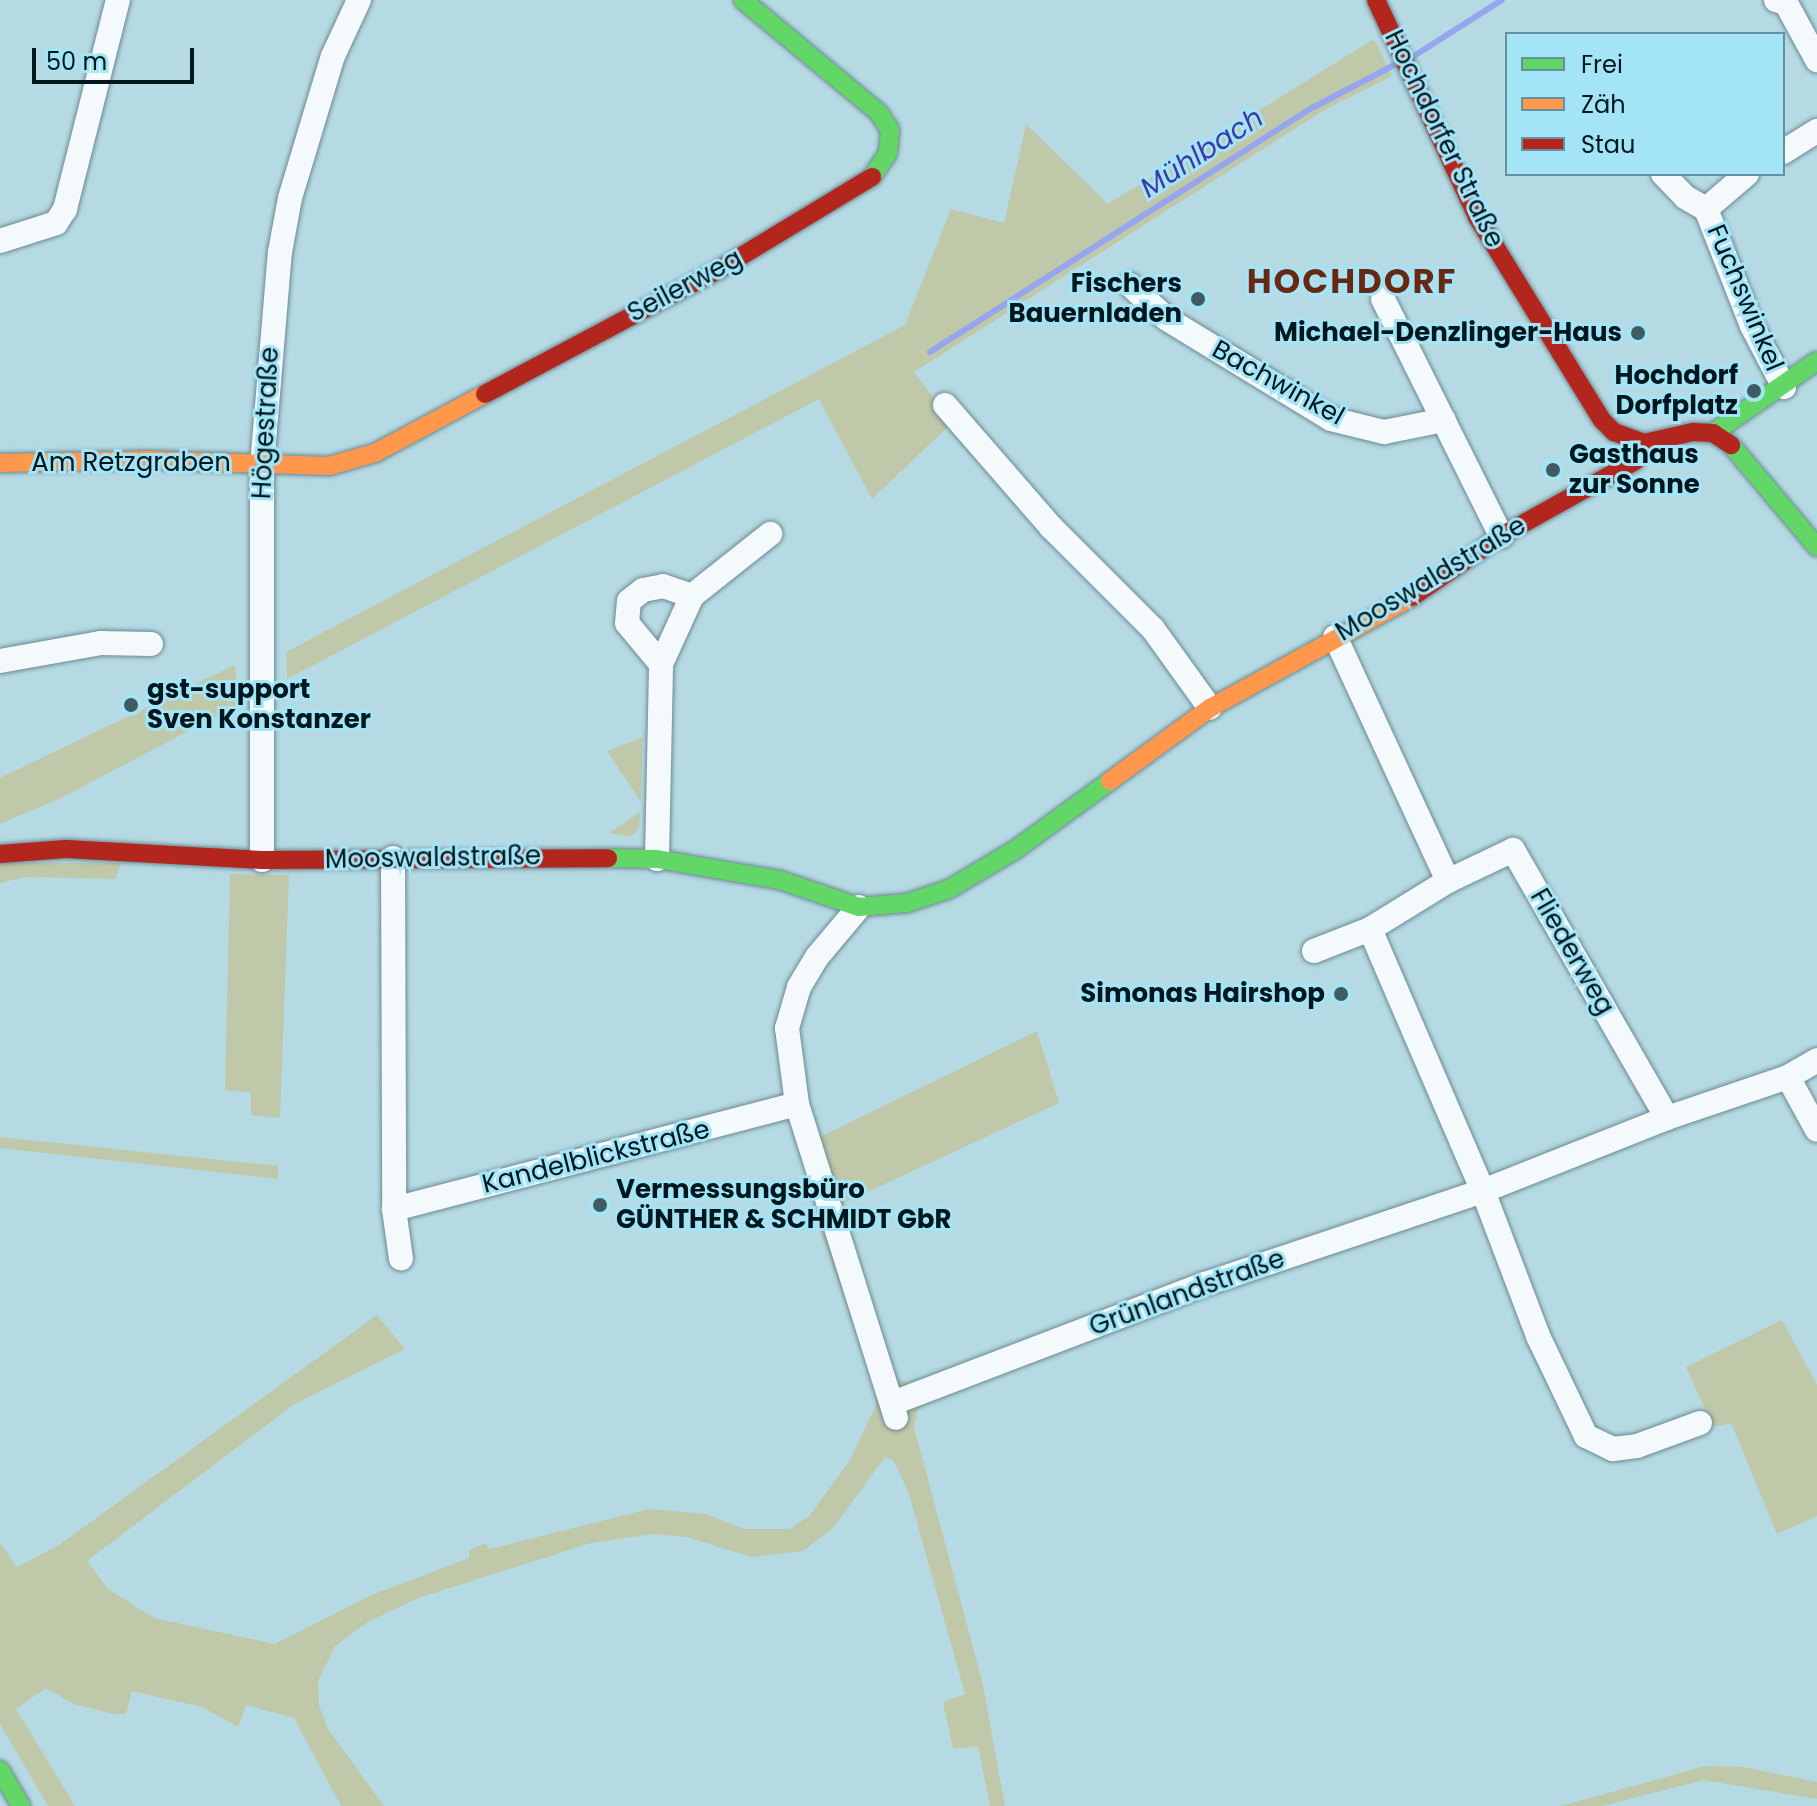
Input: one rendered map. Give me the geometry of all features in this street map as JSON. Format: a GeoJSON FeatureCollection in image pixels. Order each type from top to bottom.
{"type":"FeatureCollection","features":[{"type":"Feature","properties":{"kind":"main road","name":"Seilerweg"},"geometry":{"type":"LineString","coordinates":[[262,465],[329,466],[375,453],[720,269],[878,174],[888,153],[890,130],[879,113],[743,0]]}},
{"type":"Feature","properties":{"kind":"main road","name":"Hochdorfer Straße"},"geometry":{"type":"LineString","coordinates":[[1376,0],[1477,217],[1602,420],[1614,432],[1644,443]]}},
{"type":"Feature","properties":{"kind":"main road"},"geometry":{"type":"LineString","coordinates":[[1644,443],[1713,433],[1784,387],[1817,361]]}},
{"type":"Feature","properties":{"kind":"main road"},"geometry":{"type":"LineString","coordinates":[[1713,433],[1742,455],[1817,547]]}},
{"type":"Feature","properties":{"kind":"main road","name":"Mooswaldstraße"},"geometry":{"type":"LineString","coordinates":[[0,854],[66,849],[262,860],[657,859],[780,880],[859,907],[907,903],[949,889],[1015,850],[1210,708],[1433,585],[1501,536],[1635,461],[1644,443]]}},
{"type":"Feature","properties":{"kind":"main road","name":"Am Retzgraben"},"geometry":{"type":"LineString","coordinates":[[0,463],[262,465]]}},
{"type":"Feature","properties":{"kind":"main road"},"geometry":{"type":"LineString","coordinates":[[0,1770],[21,1806]]}},
{"type":"Feature","properties":{"kind":"street"},"geometry":{"type":"LineString","coordinates":[[0,241],[56,223],[65,209],[118,0]]}},
{"type":"Feature","properties":{"kind":"street","name":"Högestraße"},"geometry":{"type":"LineString","coordinates":[[262,860],[262,465],[290,198],[333,56],[359,0]]}},
{"type":"Feature","properties":{"kind":"street"},"geometry":{"type":"LineString","coordinates":[[1776,0],[1786,3],[1817,60]]}},
{"type":"Feature","properties":{"kind":"street"},"geometry":{"type":"LineString","coordinates":[[1785,151],[1817,131]]}},
{"type":"Feature","properties":{"kind":"street","name":"Fuchswinkel"},"geometry":{"type":"LineString","coordinates":[[1665,176],[1685,197],[1706,209],[1752,326],[1784,387]]}},
{"type":"Feature","properties":{"kind":"street","name":"Fuchswinkel"},"geometry":{"type":"LineString","coordinates":[[1706,209],[1745,176]]}},
{"type":"Feature","properties":{"kind":"street","name":"Bachwinkel"},"geometry":{"type":"LineString","coordinates":[[1130,285],[1167,319],[1331,419],[1384,432],[1444,420]]}},
{"type":"Feature","properties":{"kind":"street"},"geometry":{"type":"LineString","coordinates":[[1383,299],[1501,536]]}},
{"type":"Feature","properties":{"kind":"street"},"geometry":{"type":"LineString","coordinates":[[945,405],[1041,517],[1153,629],[1210,708]]}},
{"type":"Feature","properties":{"kind":"street"},"geometry":{"type":"LineString","coordinates":[[657,859],[661,664],[692,596],[770,534]]}},
{"type":"Feature","properties":{"kind":"street"},"geometry":{"type":"LineString","coordinates":[[661,664],[627,623],[629,601],[643,590],[663,586],[692,596]]}},
{"type":"Feature","properties":{"kind":"street"},"geometry":{"type":"LineString","coordinates":[[1335,637],[1448,881]]}},
{"type":"Feature","properties":{"kind":"street"},"geometry":{"type":"LineString","coordinates":[[0,660],[101,643],[151,644]]}},
{"type":"Feature","properties":{"kind":"street","name":"Fliederweg"},"geometry":{"type":"LineString","coordinates":[[1314,951],[1370,929],[1448,881],[1513,850],[1667,1118]]}},
{"type":"Feature","properties":{"kind":"street"},"geometry":{"type":"LineString","coordinates":[[393,858],[394,1209],[401,1259]]}},
{"type":"Feature","properties":{"kind":"street"},"geometry":{"type":"LineString","coordinates":[[797,1104],[787,1028],[799,987],[859,907]]}},
{"type":"Feature","properties":{"kind":"street"},"geometry":{"type":"LineString","coordinates":[[1370,929],[1483,1191],[1538,1336],[1586,1436],[1613,1449],[1637,1446],[1700,1423]]}},
{"type":"Feature","properties":{"kind":"street","name":"Grünlandstraße"},"geometry":{"type":"LineString","coordinates":[[797,1104],[831,1224],[895,1411],[1205,1284],[1483,1191],[1667,1118],[1788,1077],[1817,1060]]}},
{"type":"Feature","properties":{"kind":"street"},"geometry":{"type":"LineString","coordinates":[[1788,1077],[1817,1130]]}},
{"type":"Feature","properties":{"kind":"street","name":"Kandelblickstraße"},"geometry":{"type":"LineString","coordinates":[[394,1209],[797,1104]]}},
{"type":"Feature","properties":{"kind":"green space"},"geometry":{"type":"Polygon","coordinates":[[[1374,39],[1392,76],[1324,110],[914,372],[952,423],[872,499],[819,399],[287,679],[286,652],[905,325],[951,209],[1004,223],[1026,124],[1108,204],[1374,39]]]}},
{"type":"Feature","properties":{"kind":"green space"},"geometry":{"type":"Polygon","coordinates":[[[235,665],[238,705],[61,798],[0,824],[0,778],[235,665]]]}},
{"type":"Feature","properties":{"kind":"green space"},"geometry":{"type":"Polygon","coordinates":[[[643,737],[641,793],[641,802],[607,751],[643,737]]]}},
{"type":"Feature","properties":{"kind":"green space"},"geometry":{"type":"Polygon","coordinates":[[[640,812],[639,827],[631,837],[609,833],[640,812]]]}},
{"type":"Feature","properties":{"kind":"green space"},"geometry":{"type":"Polygon","coordinates":[[[0,863],[121,863],[115,879],[25,877],[0,883],[0,863]]]}},
{"type":"Feature","properties":{"kind":"green space"},"geometry":{"type":"Polygon","coordinates":[[[230,874],[289,875],[280,1118],[251,1115],[251,1093],[225,1090],[230,874]]]}},
{"type":"Feature","properties":{"kind":"green space"},"geometry":{"type":"Polygon","coordinates":[[[1037,1031],[1059,1103],[837,1206],[818,1138],[1037,1031]]]}},
{"type":"Feature","properties":{"kind":"green space"},"geometry":{"type":"Polygon","coordinates":[[[0,1137],[278,1166],[278,1179],[0,1148],[0,1137]]]}},
{"type":"Feature","properties":{"kind":"green space"},"geometry":{"type":"Polygon","coordinates":[[[841,1221],[897,1379],[914,1385],[1296,1261],[925,1402],[917,1411],[914,1427],[983,1685],[1005,1806],[990,1806],[978,1746],[953,1749],[943,1702],[965,1694],[909,1494],[894,1461],[885,1457],[833,1528],[803,1551],[752,1557],[686,1537],[652,1534],[591,1543],[418,1598],[368,1622],[335,1646],[318,1681],[319,1705],[328,1729],[384,1806],[341,1806],[294,1718],[246,1705],[238,1727],[202,1707],[132,1691],[126,1714],[114,1714],[74,1704],[46,1688],[16,1709],[75,1806],[48,1806],[0,1724],[0,1543],[17,1567],[59,1545],[377,1315],[405,1349],[293,1405],[87,1561],[108,1589],[154,1618],[275,1644],[369,1596],[469,1558],[469,1550],[486,1543],[489,1549],[649,1509],[706,1514],[743,1529],[790,1529],[810,1515],[850,1460],[876,1405],[876,1387],[819,1227],[841,1221]]]}},
{"type":"Feature","properties":{"kind":"green space"},"geometry":{"type":"Polygon","coordinates":[[[1782,1320],[1817,1385],[1817,1516],[1777,1534],[1731,1423],[1713,1427],[1686,1367],[1782,1320]]]}},
{"type":"Feature","properties":{"kind":"green space"},"geometry":{"type":"Polygon","coordinates":[[[1706,1766],[1744,1767],[1817,1782],[1817,1799],[1704,1780],[1602,1806],[1561,1806],[1706,1766]]]}},
{"type":"Feature","properties":{"kind":"waterway","name":"Mühlbach"},"geometry":{"type":"LineString","coordinates":[[1414,56],[1502,0]]}},
{"type":"Feature","properties":{"kind":"waterway","name":"Mühlbach"},"geometry":{"type":"LineString","coordinates":[[930,352],[1312,108],[1396,64]]}},
{"type":"Feature","properties":{"kind":"traffic: fast"},"geometry":{"type":"LineString","coordinates":[[743,0],[879,113],[890,130],[888,153],[872,177]]}},
{"type":"Feature","properties":{"kind":"traffic: fast"},"geometry":{"type":"LineString","coordinates":[[1713,433],[1817,361]]}},
{"type":"Feature","properties":{"kind":"traffic: fast"},"geometry":{"type":"LineString","coordinates":[[1731,445],[1817,547]]}},
{"type":"Feature","properties":{"kind":"traffic: fast"},"geometry":{"type":"LineString","coordinates":[[608,858],[657,859],[780,880],[859,907],[907,903],[949,889],[1015,850],[1110,781]]}},
{"type":"Feature","properties":{"kind":"traffic: fast"},"geometry":{"type":"LineString","coordinates":[[0,1770],[21,1806]]}},
{"type":"Feature","properties":{"kind":"traffic: slow"},"geometry":{"type":"LineString","coordinates":[[0,463],[148,460],[329,466],[375,453],[485,394]]}},
{"type":"Feature","properties":{"kind":"traffic: slow"},"geometry":{"type":"LineString","coordinates":[[1110,781],[1210,708],[1412,597]]}},
{"type":"Feature","properties":{"kind":"traffic: jam"},"geometry":{"type":"LineString","coordinates":[[1376,0],[1477,217],[1602,420],[1614,432],[1644,443],[1693,432],[1713,433],[1731,445]]}},
{"type":"Feature","properties":{"kind":"traffic: jam"},"geometry":{"type":"LineString","coordinates":[[485,394],[720,269],[872,177]]}},
{"type":"Feature","properties":{"kind":"traffic: jam"},"geometry":{"type":"LineString","coordinates":[[1412,597],[1501,536],[1635,461],[1644,443]]}},
{"type":"Feature","properties":{"kind":"traffic: jam"},"geometry":{"type":"LineString","coordinates":[[0,854],[66,849],[262,860],[608,858]]}},
{"type":"Feature","properties":{"kind":"place","name":"Fischers Bauernladen"},"geometry":{"type":"Point","coordinates":[1198,299]}},
{"type":"Feature","properties":{"kind":"place","name":"Michael-Denzlinger-Haus"},"geometry":{"type":"Point","coordinates":[1638,333]}},
{"type":"Feature","properties":{"kind":"place","name":"Hochdorf Dorfplatz"},"geometry":{"type":"Point","coordinates":[1754,391]}},
{"type":"Feature","properties":{"kind":"place","name":"Gasthaus zur Sonne"},"geometry":{"type":"Point","coordinates":[1553,470]}},
{"type":"Feature","properties":{"kind":"place","name":"gst-support Sven Konstanzer"},"geometry":{"type":"Point","coordinates":[131,705]}},
{"type":"Feature","properties":{"kind":"place","name":"Simonas Hairshop"},"geometry":{"type":"Point","coordinates":[1341,994]}},
{"type":"Feature","properties":{"kind":"place","name":"Vermessungsbüro GÜNTHER & SCHMIDT GbR"},"geometry":{"type":"Point","coordinates":[600,1205]}},
{"type":"Feature","properties":{"kind":"district","name":"HOCHDORF"},"geometry":{"type":"Point","coordinates":[1352,282]}}]}
